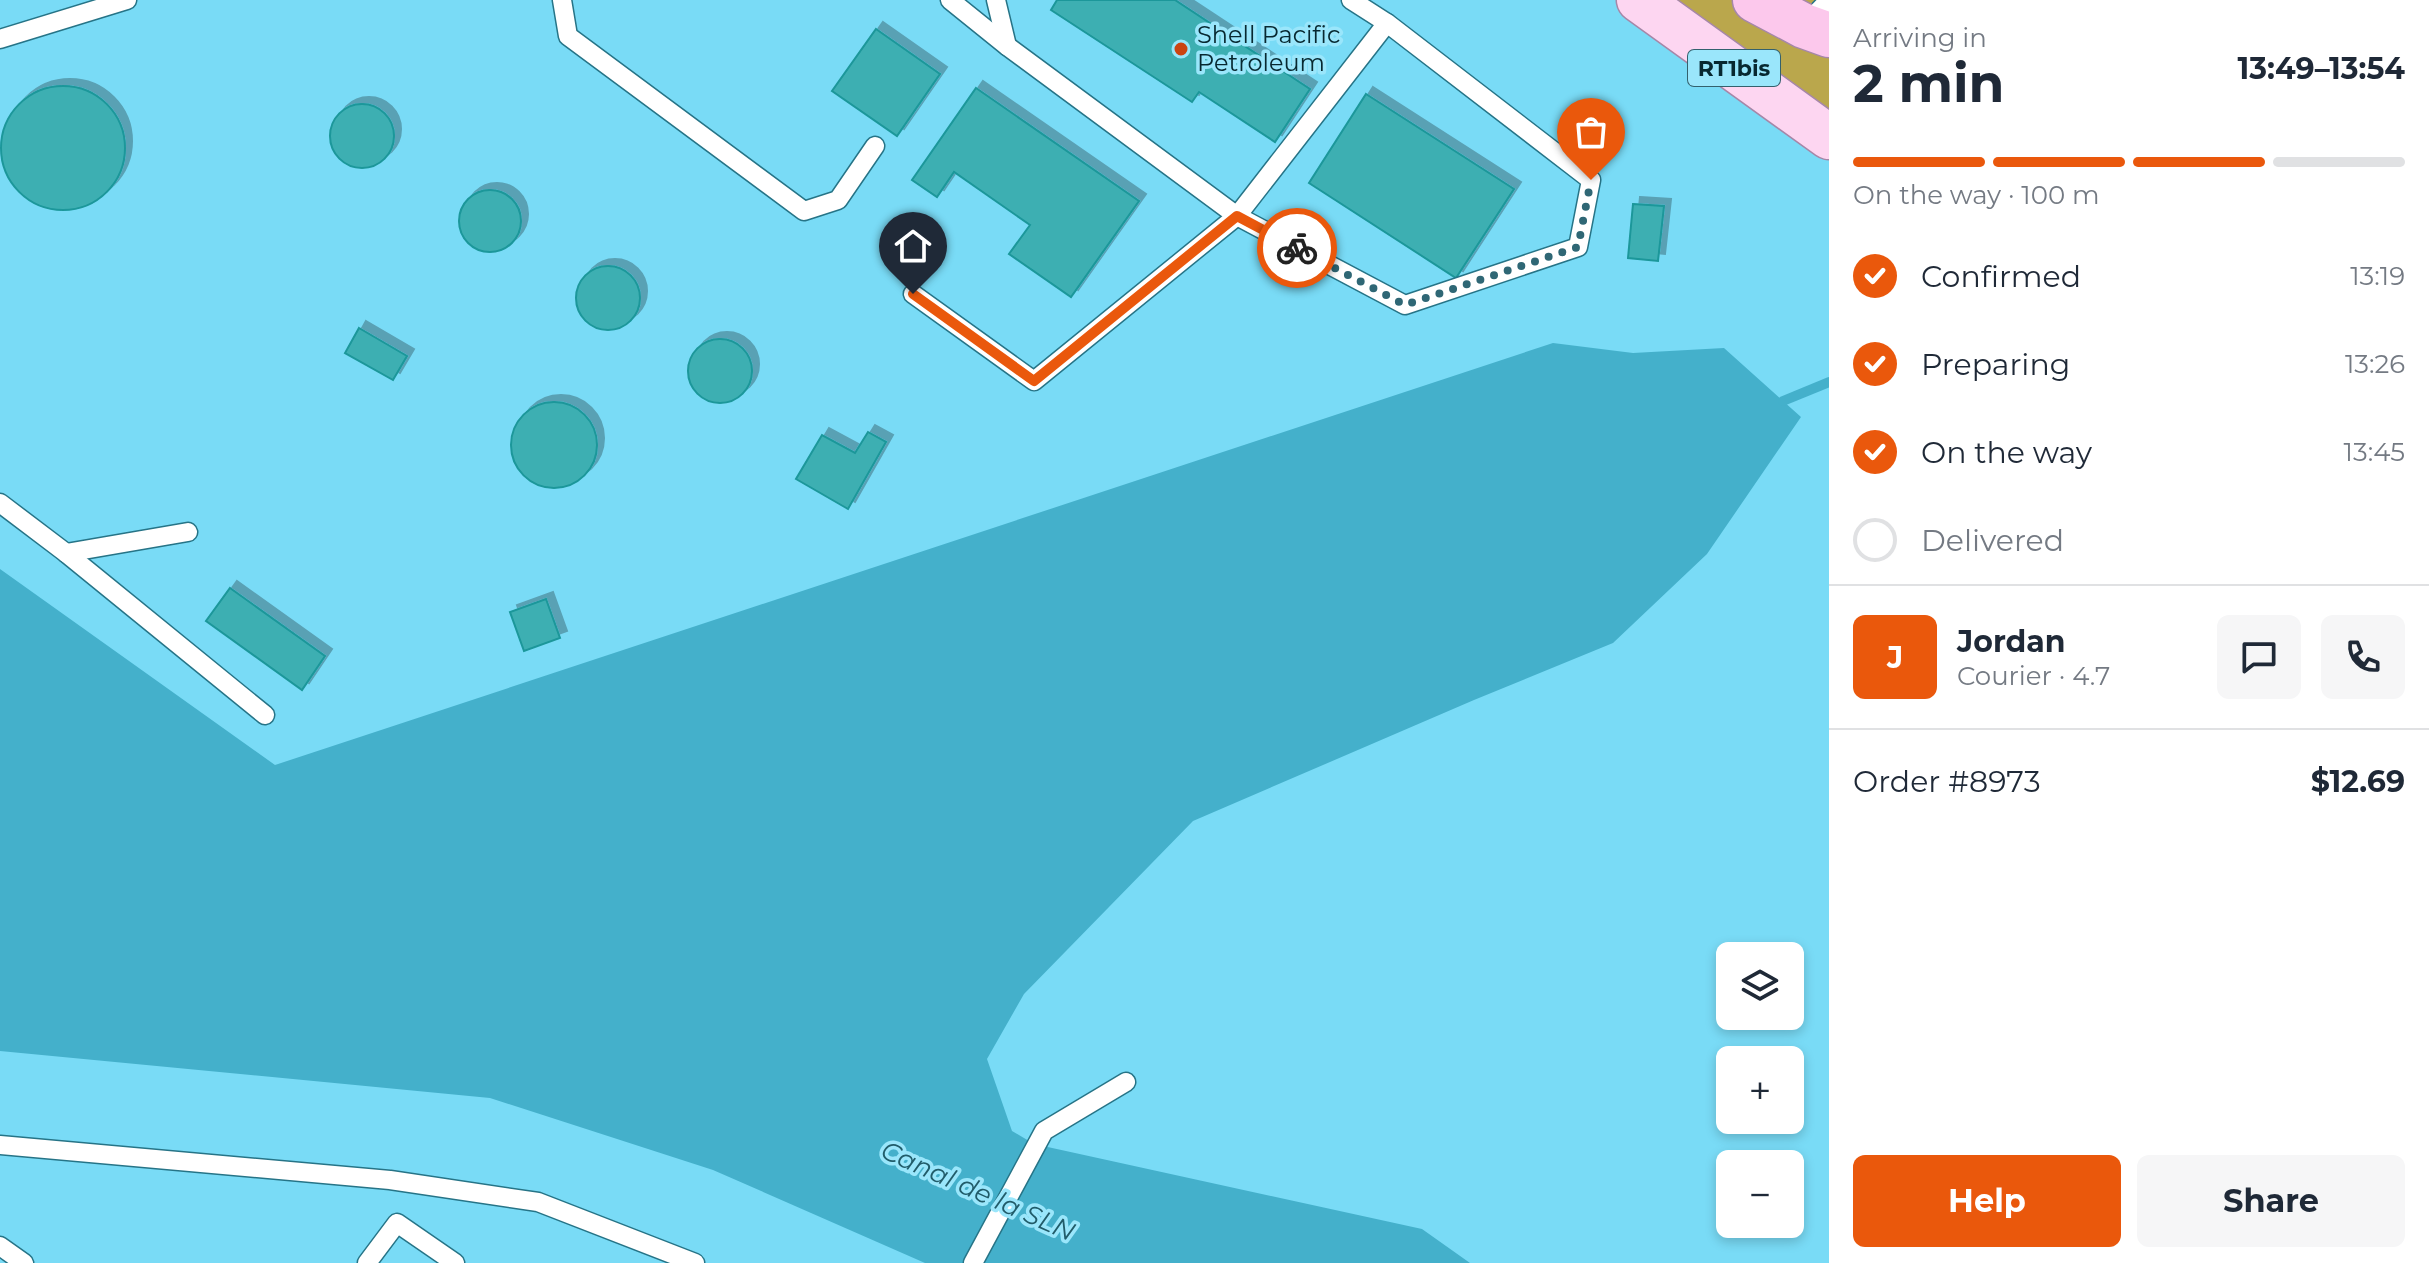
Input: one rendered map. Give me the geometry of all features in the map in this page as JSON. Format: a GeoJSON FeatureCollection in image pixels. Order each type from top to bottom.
{"type":"FeatureCollection","features":[{"type":"Feature","properties":{"kind":"highway"},"geometry":{"type":"LineString","coordinates":[[1755,0],[1821,20]]}},
{"type":"Feature","properties":{"kind":"main road","name":"RT1bis"},"geometry":{"type":"LineString","coordinates":[[1639,0],[1829,137]]}},
{"type":"Feature","properties":{"kind":"lane"},"geometry":{"type":"LineString","coordinates":[[0,39],[127,0]]}},
{"type":"Feature","properties":{"kind":"lane"},"geometry":{"type":"LineString","coordinates":[[562,0],[568,36],[804,211],[838,200],[875,146]]}},
{"type":"Feature","properties":{"kind":"lane"},"geometry":{"type":"LineString","coordinates":[[950,0],[1007,46],[1237,216],[1405,305],[1578,247],[1591,180],[1387,23],[1351,0]]}},
{"type":"Feature","properties":{"kind":"lane"},"geometry":{"type":"LineString","coordinates":[[996,0],[1007,46]]}},
{"type":"Feature","properties":{"kind":"lane"},"geometry":{"type":"LineString","coordinates":[[913,294],[1034,381],[1237,216],[1387,23]]}},
{"type":"Feature","properties":{"kind":"lane"},"geometry":{"type":"LineString","coordinates":[[0,503],[265,715]]}},
{"type":"Feature","properties":{"kind":"lane"},"geometry":{"type":"LineString","coordinates":[[66,553],[188,532]]}},
{"type":"Feature","properties":{"kind":"lane"},"geometry":{"type":"LineString","coordinates":[[973,1263],[1044,1131],[1126,1082]]}},
{"type":"Feature","properties":{"kind":"lane"},"geometry":{"type":"LineString","coordinates":[[0,1145],[390,1180],[538,1202],[695,1263]]}},
{"type":"Feature","properties":{"kind":"lane"},"geometry":{"type":"LineString","coordinates":[[367,1263],[397,1223],[455,1263]]}},
{"type":"Feature","properties":{"kind":"lane"},"geometry":{"type":"LineString","coordinates":[[0,1246],[24,1263]]}},
{"type":"Feature","properties":{"kind":"shaded area"},"geometry":{"type":"Polygon","coordinates":[[[1673,0],[1829,0],[1829,109],[1673,0]]]}},
{"type":"Feature","properties":{"kind":"water","name":"Canal de la SLN"},"geometry":{"type":"Polygon","coordinates":[[[1553,343],[1633,353],[1724,348],[1801,417],[1707,554],[1613,643],[1193,821],[1024,994],[987,1059],[1012,1131],[1034,1144],[1422,1229],[1470,1263],[925,1263],[713,1170],[490,1098],[0,1051],[0,569],[275,765],[1553,343]]]}},
{"type":"Feature","properties":{"kind":"building","name":"Shell Pacific Petroleum"},"geometry":{"type":"Polygon","coordinates":[[[1057,0],[1175,0],[1310,89],[1275,142],[1199,92],[1192,102],[1051,10],[1057,0]]]}},
{"type":"Feature","properties":{"kind":"building"},"geometry":{"type":"Polygon","coordinates":[[[876,29],[940,74],[897,136],[832,91],[876,29]]]}},
{"type":"Feature","properties":{"kind":"building"},"geometry":{"type":"Polygon","coordinates":[[[63,86],[87,91],[107,104],[120,124],[125,148],[120,172],[107,192],[87,205],[63,210],[39,205],[19,192],[6,172],[1,148],[6,124],[19,104],[39,91],[63,86]]]}},
{"type":"Feature","properties":{"kind":"building"},"geometry":{"type":"Polygon","coordinates":[[[976,88],[1139,201],[1071,297],[1009,254],[1030,225],[954,172],[937,197],[912,180],[976,88]]]}},
{"type":"Feature","properties":{"kind":"building"},"geometry":{"type":"Polygon","coordinates":[[[1366,94],[1514,189],[1456,278],[1309,183],[1366,94]]]}},
{"type":"Feature","properties":{"kind":"building"},"geometry":{"type":"Polygon","coordinates":[[[362,104],[380,110],[388,118],[394,136],[388,154],[380,162],[362,168],[344,162],[336,154],[330,136],[336,118],[344,110],[362,104]]]}},
{"type":"Feature","properties":{"kind":"building"},"geometry":{"type":"Polygon","coordinates":[[[484,190],[496,190],[512,199],[519,209],[519,233],[512,243],[496,252],[484,252],[464,238],[459,227],[459,215],[473,195],[484,190]]]}},
{"type":"Feature","properties":{"kind":"building"},"geometry":{"type":"Polygon","coordinates":[[[1633,204],[1664,206],[1658,261],[1628,258],[1633,204]]]}},
{"type":"Feature","properties":{"kind":"building"},"geometry":{"type":"Polygon","coordinates":[[[608,266],[626,272],[634,280],[640,298],[634,316],[626,324],[608,330],[590,324],[582,316],[576,298],[582,280],[590,272],[608,266]]]}},
{"type":"Feature","properties":{"kind":"building"},"geometry":{"type":"Polygon","coordinates":[[[359,328],[407,356],[393,380],[345,353],[359,328]]]}},
{"type":"Feature","properties":{"kind":"building"},"geometry":{"type":"Polygon","coordinates":[[[720,339],[738,345],[746,353],[752,371],[746,389],[738,397],[720,403],[702,397],[694,389],[688,371],[694,353],[702,345],[720,339]]]}},
{"type":"Feature","properties":{"kind":"building"},"geometry":{"type":"Polygon","coordinates":[[[554,402],[570,406],[584,415],[593,429],[597,445],[593,461],[584,475],[570,484],[554,488],[538,484],[524,475],[515,461],[511,445],[515,429],[524,415],[538,406],[554,402]]]}},
{"type":"Feature","properties":{"kind":"building"},"geometry":{"type":"Polygon","coordinates":[[[868,432],[886,442],[848,509],[796,479],[822,435],[855,453],[868,432]]]}},
{"type":"Feature","properties":{"kind":"building"},"geometry":{"type":"Polygon","coordinates":[[[230,588],[325,656],[302,690],[206,621],[230,588]]]}},
{"type":"Feature","properties":{"kind":"building"},"geometry":{"type":"Polygon","coordinates":[[[546,599],[560,638],[524,651],[510,612],[546,599]]]}},
{"type":"Feature","properties":{"kind":"waterway"},"geometry":{"type":"LineString","coordinates":[[1783,401],[1829,382]]}},
{"type":"Feature","properties":{"kind":"way so far"},"geometry":{"type":"LineString","coordinates":[[1297,248],[1405,305],[1578,247],[1591,180]]}},
{"type":"Feature","properties":{"kind":"place","name":"Shell Pacific Petroleum"},"geometry":{"type":"Point","coordinates":[1181,49]}},
{"type":"Feature","properties":{"kind":"route"},"geometry":{"type":"LineString","coordinates":[[913,294],[1034,381],[1237,216],[1297,248]]}}]}
